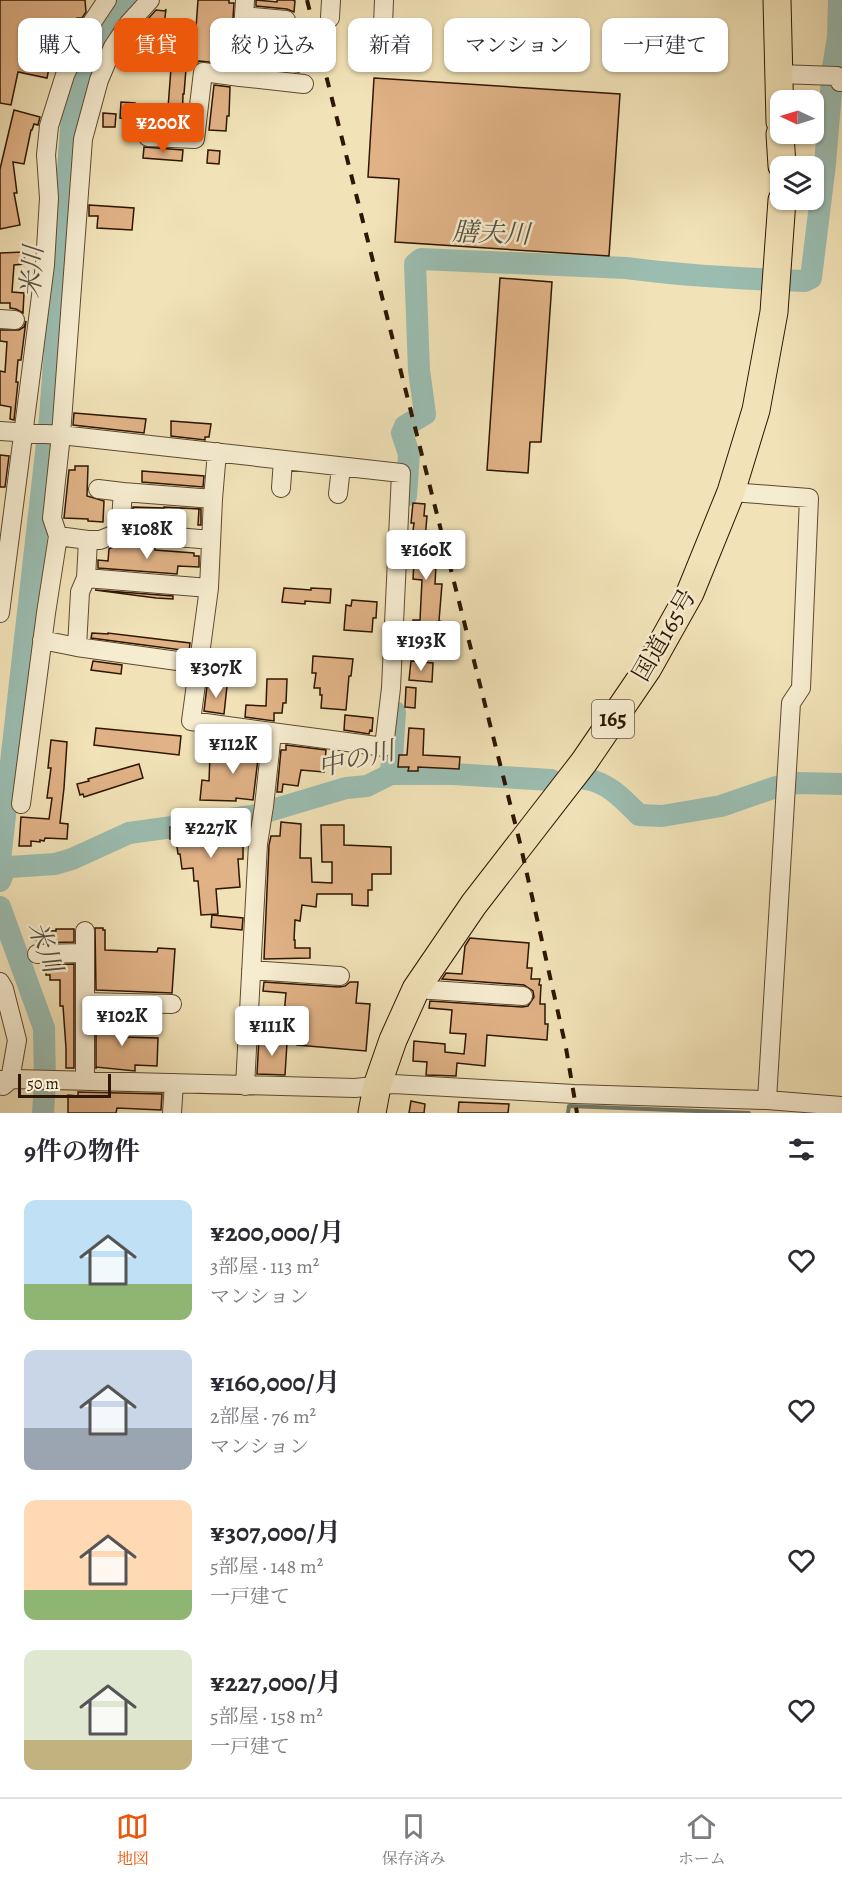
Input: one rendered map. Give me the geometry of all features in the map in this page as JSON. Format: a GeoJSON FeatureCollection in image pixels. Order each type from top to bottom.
{"type":"FeatureCollection","features":[{"type":"Feature","properties":{"kind":"highway"},"geometry":{"type":"LineString","coordinates":[[777,0],[779,90]]}},
{"type":"Feature","properties":{"kind":"highway","name":"国道165号"},"geometry":{"type":"LineString","coordinates":[[372,1113],[377,1086],[393,1040],[416,989],[474,904],[584,762],[648,668],[690,593],[731,492],[756,410],[774,312],[781,210]]}},
{"type":"Feature","properties":{"kind":"street"},"geometry":{"type":"LineString","coordinates":[[0,613],[45,265],[49,198],[46,156],[49,126],[65,75],[85,33],[107,0]]}},
{"type":"Feature","properties":{"kind":"street"},"geometry":{"type":"LineString","coordinates":[[21,804],[58,536],[52,518],[83,139],[99,80],[113,47],[129,23],[150,0]]}},
{"type":"Feature","properties":{"kind":"street"},"geometry":{"type":"LineString","coordinates":[[383,18],[384,0]]}},
{"type":"Feature","properties":{"kind":"street"},"geometry":{"type":"LineString","coordinates":[[240,77],[245,8],[279,18]]}},
{"type":"Feature","properties":{"kind":"street"},"geometry":{"type":"LineString","coordinates":[[148,137],[195,140],[203,72],[304,84]]}},
{"type":"Feature","properties":{"kind":"street"},"geometry":{"type":"LineString","coordinates":[[778,74],[835,78]]}},
{"type":"Feature","properties":{"kind":"street"},"geometry":{"type":"LineString","coordinates":[[0,431],[218,452],[401,473],[391,688],[384,747],[191,721],[209,588],[213,499],[218,452]]}},
{"type":"Feature","properties":{"kind":"street"},"geometry":{"type":"LineString","coordinates":[[281,488],[283,460]]}},
{"type":"Feature","properties":{"kind":"street"},"geometry":{"type":"LineString","coordinates":[[338,494],[341,467]]}},
{"type":"Feature","properties":{"kind":"street"},"geometry":{"type":"LineString","coordinates":[[98,489],[213,499]]}},
{"type":"Feature","properties":{"kind":"street"},"geometry":{"type":"LineString","coordinates":[[120,532],[123,492]]}},
{"type":"Feature","properties":{"kind":"street"},"geometry":{"type":"LineString","coordinates":[[731,492],[808,498],[801,688],[791,703],[766,1100]]}},
{"type":"Feature","properties":{"kind":"street"},"geometry":{"type":"LineString","coordinates":[[58,536],[100,540],[120,532],[211,540]]}},
{"type":"Feature","properties":{"kind":"street"},"geometry":{"type":"LineString","coordinates":[[77,647],[80,592],[86,578],[88,540]]}},
{"type":"Feature","properties":{"kind":"street"},"geometry":{"type":"LineString","coordinates":[[86,578],[209,588]]}},
{"type":"Feature","properties":{"kind":"street"},"geometry":{"type":"LineString","coordinates":[[42,640],[199,664]]}},
{"type":"Feature","properties":{"kind":"street"},"geometry":{"type":"LineString","coordinates":[[246,1086],[258,844],[272,733]]}},
{"type":"Feature","properties":{"kind":"street"},"geometry":{"type":"LineString","coordinates":[[85,931],[85,1081]]}},
{"type":"Feature","properties":{"kind":"street"},"geometry":{"type":"LineString","coordinates":[[37,954],[85,953]]}},
{"type":"Feature","properties":{"kind":"street"},"geometry":{"type":"LineString","coordinates":[[251,970],[340,976]]}},
{"type":"Feature","properties":{"kind":"street"},"geometry":{"type":"LineString","coordinates":[[0,981],[17,1040],[3,1084],[29,1079],[355,1088],[393,1084],[574,1094],[766,1100],[842,1106]]}},
{"type":"Feature","properties":{"kind":"street"},"geometry":{"type":"LineString","coordinates":[[416,989],[523,996]]}},
{"type":"Feature","properties":{"kind":"street"},"geometry":{"type":"LineString","coordinates":[[85,1002],[172,1004]]}},
{"type":"Feature","properties":{"kind":"street"},"geometry":{"type":"LineString","coordinates":[[172,1113],[174,1083]]}},
{"type":"Feature","properties":{"kind":"building"},"geometry":{"type":"Polygon","coordinates":[[[0,0],[85,0],[86,12],[82,18],[18,18],[18,72],[11,105],[0,103],[0,0]]]}},
{"type":"Feature","properties":{"kind":"building"},"geometry":{"type":"Polygon","coordinates":[[[198,0],[229,0],[229,3],[234,3],[233,18],[210,18],[210,62],[198,62],[198,0]]]}},
{"type":"Feature","properties":{"kind":"building"},"geometry":{"type":"Polygon","coordinates":[[[256,0],[277,2],[277,0],[293,0],[295,1],[294,12],[287,9],[256,6],[256,0]]]}},
{"type":"Feature","properties":{"kind":"building"},"geometry":{"type":"Polygon","coordinates":[[[166,9],[165,18],[149,18],[156,10],[165,11],[166,9]]]}},
{"type":"Feature","properties":{"kind":"building"},"geometry":{"type":"Polygon","coordinates":[[[18,72],[48,72],[47,78],[18,72]]]}},
{"type":"Feature","properties":{"kind":"building"},"geometry":{"type":"Polygon","coordinates":[[[171,72],[186,72],[182,127],[143,125],[144,120],[120,118],[121,102],[135,103],[134,107],[168,108],[171,72]]]}},
{"type":"Feature","properties":{"kind":"building"},"geometry":{"type":"Polygon","coordinates":[[[374,78],[620,94],[609,256],[395,242],[399,179],[368,177],[374,78]]]}},
{"type":"Feature","properties":{"kind":"building"},"geometry":{"type":"Polygon","coordinates":[[[214,85],[230,87],[226,131],[209,130],[214,85]]]}},
{"type":"Feature","properties":{"kind":"building"},"geometry":{"type":"Polygon","coordinates":[[[14,110],[40,117],[38,125],[34,124],[31,130],[24,164],[13,162],[17,193],[14,193],[20,225],[0,229],[0,169],[14,110]]]}},
{"type":"Feature","properties":{"kind":"building"},"geometry":{"type":"Polygon","coordinates":[[[103,113],[116,114],[115,127],[103,127],[103,113]]]}},
{"type":"Feature","properties":{"kind":"building"},"geometry":{"type":"Polygon","coordinates":[[[144,147],[183,150],[182,161],[143,158],[144,147]]]}},
{"type":"Feature","properties":{"kind":"building"},"geometry":{"type":"Polygon","coordinates":[[[208,150],[220,151],[219,164],[207,163],[208,150]]]}},
{"type":"Feature","properties":{"kind":"building"},"geometry":{"type":"Polygon","coordinates":[[[89,205],[134,208],[132,230],[97,228],[98,216],[89,216],[89,205]]]}},
{"type":"Feature","properties":{"kind":"building"},"geometry":{"type":"Polygon","coordinates":[[[24,252],[25,264],[14,265],[12,292],[24,293],[23,313],[10,308],[10,303],[0,303],[0,253],[24,252]]]}},
{"type":"Feature","properties":{"kind":"building"},"geometry":{"type":"Polygon","coordinates":[[[500,278],[552,282],[541,442],[530,442],[528,473],[487,470],[500,278]]]}},
{"type":"Feature","properties":{"kind":"building"},"geometry":{"type":"Polygon","coordinates":[[[26,321],[21,360],[18,360],[14,420],[10,419],[11,407],[0,405],[0,371],[5,372],[7,342],[0,341],[0,330],[19,330],[24,327],[26,321]]]}},
{"type":"Feature","properties":{"kind":"building"},"geometry":{"type":"Polygon","coordinates":[[[74,413],[146,419],[144,433],[73,425],[74,413]]]}},
{"type":"Feature","properties":{"kind":"building"},"geometry":{"type":"Polygon","coordinates":[[[171,421],[211,424],[209,437],[205,437],[205,440],[171,436],[171,421]]]}},
{"type":"Feature","properties":{"kind":"building"},"geometry":{"type":"Polygon","coordinates":[[[0,455],[9,456],[5,487],[0,487],[0,455]]]}},
{"type":"Feature","properties":{"kind":"building"},"geometry":{"type":"Polygon","coordinates":[[[75,466],[88,466],[87,496],[104,501],[103,522],[64,518],[69,470],[75,470],[75,466]]]}},
{"type":"Feature","properties":{"kind":"building"},"geometry":{"type":"Polygon","coordinates":[[[142,471],[204,476],[203,487],[142,482],[142,471]]]}},
{"type":"Feature","properties":{"kind":"building"},"geometry":{"type":"Polygon","coordinates":[[[413,503],[425,504],[424,516],[427,516],[425,539],[433,540],[431,564],[436,565],[435,584],[442,584],[439,621],[444,622],[443,640],[412,638],[413,620],[420,620],[422,580],[413,579],[416,531],[413,531],[414,523],[411,523],[413,503]]]}},
{"type":"Feature","properties":{"kind":"building"},"geometry":{"type":"Polygon","coordinates":[[[133,507],[164,507],[201,509],[201,525],[198,525],[199,509],[181,508],[179,526],[132,522],[133,507]]]}},
{"type":"Feature","properties":{"kind":"building"},"geometry":{"type":"Polygon","coordinates":[[[119,544],[194,553],[194,556],[199,556],[199,567],[178,566],[177,574],[98,568],[98,560],[108,561],[109,549],[119,544]]]}},
{"type":"Feature","properties":{"kind":"building"},"geometry":{"type":"Polygon","coordinates":[[[284,588],[331,589],[330,603],[282,602],[284,588]]]}},
{"type":"Feature","properties":{"kind":"building"},"geometry":{"type":"Polygon","coordinates":[[[95,590],[173,596],[173,599],[156,598],[95,590]]]}},
{"type":"Feature","properties":{"kind":"building"},"geometry":{"type":"Polygon","coordinates":[[[352,600],[377,602],[372,632],[344,630],[346,605],[351,606],[352,600]]]}},
{"type":"Feature","properties":{"kind":"building"},"geometry":{"type":"Polygon","coordinates":[[[92,633],[190,643],[189,651],[91,638],[92,633]]]}},
{"type":"Feature","properties":{"kind":"building"},"geometry":{"type":"Polygon","coordinates":[[[313,656],[353,659],[346,710],[321,708],[320,688],[314,688],[316,673],[312,673],[313,656]]]}},
{"type":"Feature","properties":{"kind":"building"},"geometry":{"type":"Polygon","coordinates":[[[93,661],[122,665],[121,674],[91,670],[93,661]]]}},
{"type":"Feature","properties":{"kind":"building"},"geometry":{"type":"Polygon","coordinates":[[[411,661],[433,663],[432,682],[409,680],[411,661]]]}},
{"type":"Feature","properties":{"kind":"building"},"geometry":{"type":"Polygon","coordinates":[[[267,679],[287,679],[286,703],[283,703],[282,713],[274,713],[274,721],[245,717],[246,705],[266,706],[267,679]]]}},
{"type":"Feature","properties":{"kind":"building"},"geometry":{"type":"Polygon","coordinates":[[[217,685],[227,686],[224,714],[204,711],[207,686],[217,687],[217,685]]]}},
{"type":"Feature","properties":{"kind":"building"},"geometry":{"type":"Polygon","coordinates":[[[406,687],[416,688],[415,708],[405,707],[406,687]]]}},
{"type":"Feature","properties":{"kind":"building"},"geometry":{"type":"Polygon","coordinates":[[[345,715],[373,718],[372,731],[370,730],[369,734],[344,730],[345,715]]]}},
{"type":"Feature","properties":{"kind":"building"},"geometry":{"type":"Polygon","coordinates":[[[96,728],[181,736],[179,755],[94,745],[96,728]]]}},
{"type":"Feature","properties":{"kind":"building"},"geometry":{"type":"Polygon","coordinates":[[[409,728],[424,729],[423,755],[460,757],[459,769],[418,767],[418,771],[408,771],[409,767],[398,767],[399,755],[407,755],[409,728]]]}},
{"type":"Feature","properties":{"kind":"building"},"geometry":{"type":"Polygon","coordinates":[[[242,739],[260,742],[253,800],[236,798],[236,801],[200,800],[202,780],[209,781],[210,755],[241,756],[242,739]]]}},
{"type":"Feature","properties":{"kind":"building"},"geometry":{"type":"Polygon","coordinates":[[[51,740],[67,742],[60,823],[68,824],[67,839],[45,838],[40,842],[31,841],[31,846],[19,846],[21,817],[49,819],[52,798],[47,798],[51,768],[48,768],[51,740]]]}},
{"type":"Feature","properties":{"kind":"building"},"geometry":{"type":"Polygon","coordinates":[[[286,745],[326,750],[324,772],[301,770],[298,786],[283,784],[282,792],[277,792],[281,750],[286,750],[286,745]]]}},
{"type":"Feature","properties":{"kind":"building"},"geometry":{"type":"Polygon","coordinates":[[[139,764],[143,778],[84,797],[83,794],[80,795],[77,784],[139,764]]]}},
{"type":"Feature","properties":{"kind":"building"},"geometry":{"type":"Polygon","coordinates":[[[211,822],[212,834],[215,836],[232,834],[232,823],[243,823],[243,827],[249,828],[247,843],[243,843],[243,859],[238,859],[240,887],[216,889],[218,914],[201,915],[198,881],[194,881],[193,868],[182,869],[176,839],[170,839],[170,827],[181,827],[181,824],[211,822]]]}},
{"type":"Feature","properties":{"kind":"building"},"geometry":{"type":"Polygon","coordinates":[[[281,822],[301,824],[300,858],[311,858],[312,882],[332,883],[332,862],[322,862],[321,825],[344,825],[344,845],[391,847],[391,874],[372,874],[372,890],[368,890],[368,906],[352,905],[352,894],[317,894],[316,907],[302,905],[300,921],[295,920],[295,948],[310,948],[310,958],[264,959],[269,845],[271,836],[280,836],[281,822]]]}},
{"type":"Feature","properties":{"kind":"building"},"geometry":{"type":"Polygon","coordinates":[[[212,915],[243,918],[242,930],[211,927],[212,915]]]}},
{"type":"Feature","properties":{"kind":"building"},"geometry":{"type":"Polygon","coordinates":[[[95,928],[105,930],[105,950],[157,952],[158,948],[175,949],[172,993],[96,990],[95,928]]]}},
{"type":"Feature","properties":{"kind":"building"},"geometry":{"type":"Polygon","coordinates":[[[56,929],[74,929],[74,942],[37,943],[35,940],[35,930],[56,931],[56,929]]]}},
{"type":"Feature","properties":{"kind":"building"},"geometry":{"type":"Polygon","coordinates":[[[470,938],[529,943],[527,968],[532,968],[531,979],[540,979],[540,1004],[545,1004],[545,1024],[548,1024],[547,1040],[487,1035],[485,1066],[457,1063],[456,1076],[426,1075],[427,1062],[413,1061],[414,1041],[445,1044],[445,1052],[464,1054],[466,1034],[450,1033],[452,1010],[429,1008],[430,1001],[522,1007],[528,1006],[534,997],[533,991],[524,985],[442,979],[446,973],[462,974],[465,946],[470,938]]]}},
{"type":"Feature","properties":{"kind":"building"},"geometry":{"type":"Polygon","coordinates":[[[74,964],[74,1068],[66,1068],[60,980],[50,980],[50,975],[46,975],[46,965],[74,964]]]}},
{"type":"Feature","properties":{"kind":"building"},"geometry":{"type":"Polygon","coordinates":[[[264,982],[339,987],[350,982],[358,982],[356,1003],[370,1004],[366,1051],[297,1045],[300,1016],[284,1014],[286,993],[263,991],[264,982]]]}},
{"type":"Feature","properties":{"kind":"building"},"geometry":{"type":"Polygon","coordinates":[[[100,1014],[119,1014],[118,1030],[123,1031],[122,1037],[158,1038],[157,1066],[135,1065],[135,1071],[96,1067],[96,1022],[100,1022],[100,1014]]]}},
{"type":"Feature","properties":{"kind":"building"},"geometry":{"type":"Polygon","coordinates":[[[259,1038],[277,1039],[277,1043],[287,1043],[285,1075],[257,1074],[259,1038]]]}},
{"type":"Feature","properties":{"kind":"building"},"geometry":{"type":"Polygon","coordinates":[[[78,1092],[162,1094],[161,1110],[117,1108],[116,1113],[68,1113],[68,1095],[78,1096],[78,1092]]]}},
{"type":"Feature","properties":{"kind":"building"},"geometry":{"type":"Polygon","coordinates":[[[411,1101],[425,1104],[424,1113],[409,1113],[411,1101]]]}},
{"type":"Feature","properties":{"kind":"building"},"geometry":{"type":"Polygon","coordinates":[[[459,1102],[509,1104],[508,1113],[458,1113],[459,1102]]]}},
{"type":"Feature","properties":{"kind":"waterway","name":"米川"},"geometry":{"type":"LineString","coordinates":[[0,881],[4,871],[0,860],[50,417],[72,114],[82,77],[91,55],[109,24],[127,0]]}},
{"type":"Feature","properties":{"kind":"waterway","name":"膳夫川"},"geometry":{"type":"LineString","coordinates":[[406,496],[409,454],[402,433],[405,426],[425,414],[419,370],[415,264],[421,259],[626,268],[760,279],[805,281],[811,278],[838,37],[839,0]]}},
{"type":"Feature","properties":{"kind":"waterway","name":"膳夫川"},"geometry":{"type":"LineString","coordinates":[[391,774],[395,712]]}},
{"type":"Feature","properties":{"kind":"waterway","name":"中の川"},"geometry":{"type":"LineString","coordinates":[[4,871],[10,867],[55,864],[72,859],[129,833],[252,816],[346,788],[367,786],[391,774],[453,774],[551,780]]}},
{"type":"Feature","properties":{"kind":"waterway","name":"中の川"},"geometry":{"type":"LineString","coordinates":[[586,779],[609,788],[639,815],[662,816],[721,806],[776,787],[798,783],[842,784]]}},
{"type":"Feature","properties":{"kind":"waterway","name":"米川"},"geometry":{"type":"LineString","coordinates":[[0,907],[44,1028],[43,1113]]}},
{"type":"Feature","properties":{"kind":"waterway"},"geometry":{"type":"LineString","coordinates":[[568,1113],[569,1106],[749,1113]]}},
{"type":"Feature","properties":{"kind":"railway"},"geometry":{"type":"LineString","coordinates":[[307,0],[520,843],[566,1048],[577,1113]]}}]}
